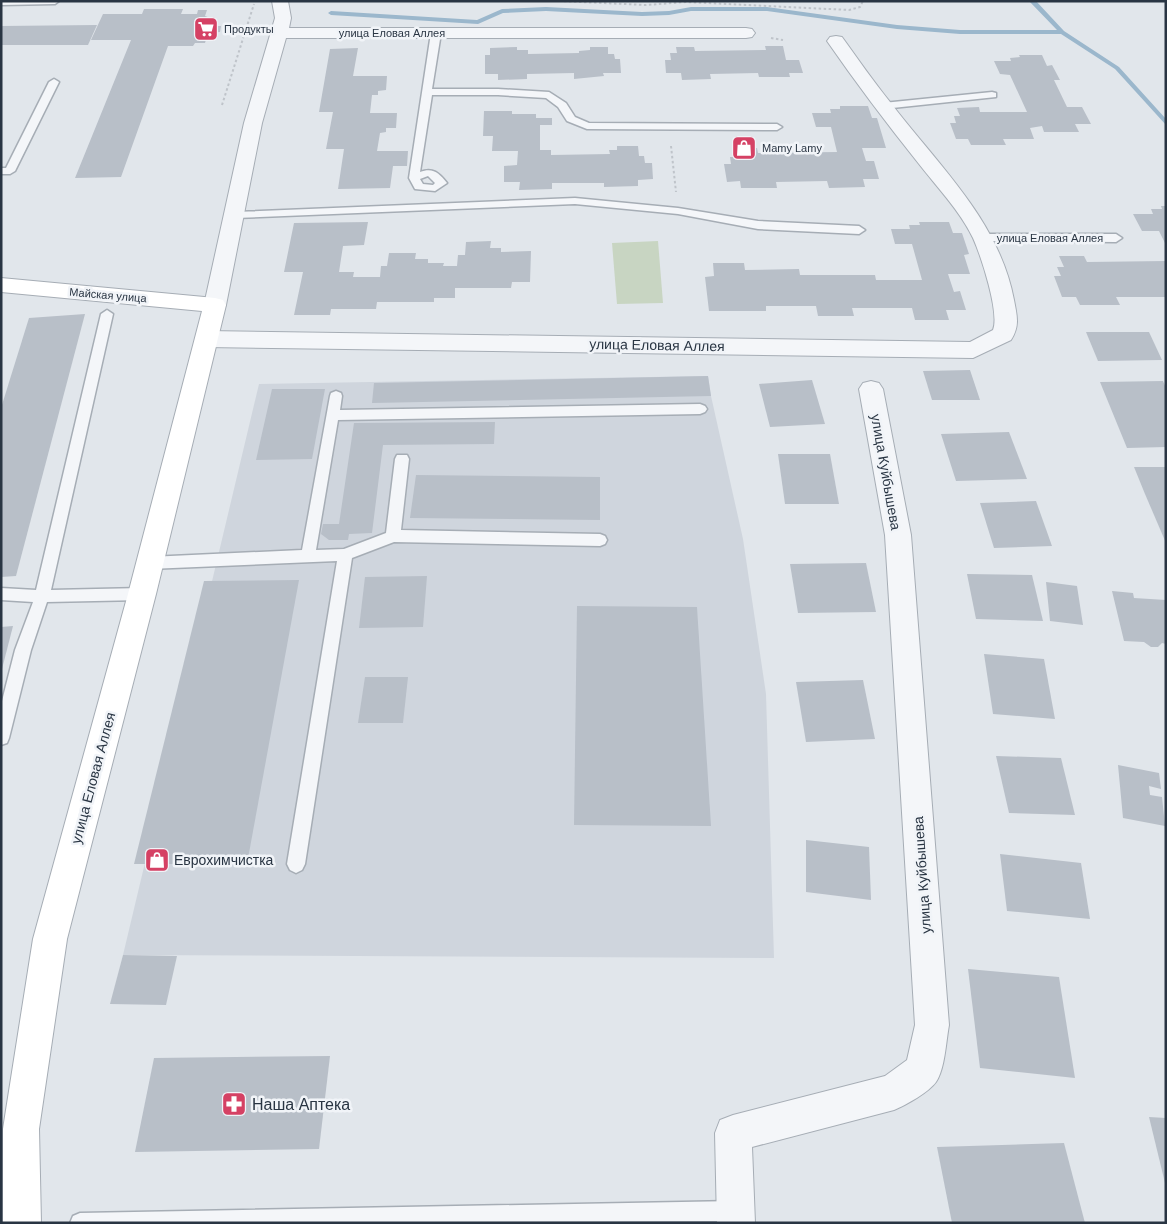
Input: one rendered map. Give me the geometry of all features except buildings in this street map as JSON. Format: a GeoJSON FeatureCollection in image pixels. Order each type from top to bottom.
{"type":"FeatureCollection","features":[{"type":"Feature","properties":{"kind":"street","name":"улица Еловая Аллея"},"geometry":{"type":"LineString","coordinates":[[22,1223],[11,1130],[50,939],[142,594],[215,305],[235,215],[252,123],[283,18],[280,1]]}},
{"type":"Feature","properties":{"kind":"street","name":"улица Еловая Аллея"},"geometry":{"type":"LineString","coordinates":[[278,33],[746,33]]}},
{"type":"Feature","properties":{"kind":"street","name":"улица Еловая Аллея"},"geometry":{"type":"LineString","coordinates":[[206,339],[973,350],[1003,335],[1007,324],[1001,290],[983,238],[968,213],[836,41]]}},
{"type":"Feature","properties":{"kind":"street","name":"Майская улица"},"geometry":{"type":"LineString","coordinates":[[1,285],[215,305]]}},
{"type":"Feature","properties":{"kind":"street","name":"улица Куйбышева"},"geometry":{"type":"LineString","coordinates":[[735,1217],[733,1133],[894,1092],[923,1070],[932,1025],[898,535],[871,389]]}},
{"type":"Feature","properties":{"kind":"lane"},"geometry":{"type":"LineString","coordinates":[[1,2],[55,1]]}},
{"type":"Feature","properties":{"kind":"lane"},"geometry":{"type":"LineString","coordinates":[[414,178],[436,33]]}},
{"type":"Feature","properties":{"kind":"lane"},"geometry":{"type":"LineString","coordinates":[[1,171],[10,171],[54,82]]}},
{"type":"Feature","properties":{"kind":"lane"},"geometry":{"type":"LineString","coordinates":[[428,92],[498,92],[549,95],[562,105],[571,119],[587,126],[777,126]]}},
{"type":"Feature","properties":{"kind":"lane"},"geometry":{"type":"LineString","coordinates":[[884,106],[992,95]]}},
{"type":"Feature","properties":{"kind":"lane"},"geometry":{"type":"LineString","coordinates":[[235,215],[575,201],[678,211],[758,225],[859,230]]}},
{"type":"Feature","properties":{"kind":"lane","name":"улица Еловая Аллея"},"geometry":{"type":"LineString","coordinates":[[983,238],[1116,238]]}},
{"type":"Feature","properties":{"kind":"lane"},"geometry":{"type":"LineString","coordinates":[[1,738],[23,650],[42,596],[107,314]]}},
{"type":"Feature","properties":{"kind":"lane"},"geometry":{"type":"LineString","coordinates":[[308,556],[336,396]]}},
{"type":"Feature","properties":{"kind":"lane"},"geometry":{"type":"LineString","coordinates":[[333,415],[700,409]]}},
{"type":"Feature","properties":{"kind":"lane"},"geometry":{"type":"LineString","coordinates":[[393,536],[402,459]]}},
{"type":"Feature","properties":{"kind":"lane"},"geometry":{"type":"LineString","coordinates":[[149,563],[345,556],[393,536],[600,540]]}},
{"type":"Feature","properties":{"kind":"lane"},"geometry":{"type":"LineString","coordinates":[[296,864],[345,556]]}},
{"type":"Feature","properties":{"kind":"lane"},"geometry":{"type":"LineString","coordinates":[[1,594],[42,596],[142,594]]}},
{"type":"Feature","properties":{"kind":"lane"},"geometry":{"type":"LineString","coordinates":[[80,1223],[735,1217]]}},
{"type":"Feature","properties":{"kind":"path"},"geometry":{"type":"LineString","coordinates":[[222,105],[254,1]]}},
{"type":"Feature","properties":{"kind":"path"},"geometry":{"type":"LineString","coordinates":[[559,1],[646,5],[715,2],[850,10],[860,7],[863,1]]}},
{"type":"Feature","properties":{"kind":"path"},"geometry":{"type":"LineString","coordinates":[[668,126],[678,211]]}},
{"type":"Feature","properties":{"kind":"shaded area"},"geometry":{"type":"Polygon","coordinates":[[[708,376],[743,539],[766,694],[774,958],[123,955],[259,384],[708,376]]]}},
{"type":"Feature","properties":{"kind":"green space"},"geometry":{"type":"Polygon","coordinates":[[[658,241],[663,303],[617,304],[612,243],[658,241]]]}},
{"type":"Feature","properties":{"kind":"waterway"},"geometry":{"type":"LineString","coordinates":[[1032,1],[1062,32]]}},
{"type":"Feature","properties":{"kind":"waterway"},"geometry":{"type":"LineString","coordinates":[[331,13],[478,22],[502,11],[546,9],[642,14],[669,13],[691,9],[767,9],[897,27],[960,32],[1062,32]]}},
{"type":"Feature","properties":{"kind":"waterway"},"geometry":{"type":"LineString","coordinates":[[1062,32],[1117,68],[1166,123]]}},
{"type":"Feature","properties":{"kind":"place","name":"Продукты"},"geometry":{"type":"Point","coordinates":[206,29]}},
{"type":"Feature","properties":{"kind":"place","name":"Mamy Lamy"},"geometry":{"type":"Point","coordinates":[744,148]}},
{"type":"Feature","properties":{"kind":"place","name":"Еврохимчистка"},"geometry":{"type":"Point","coordinates":[157,860]}},
{"type":"Feature","properties":{"kind":"place","name":"Наша Аптека"},"geometry":{"type":"Point","coordinates":[234,1104]}}]}
